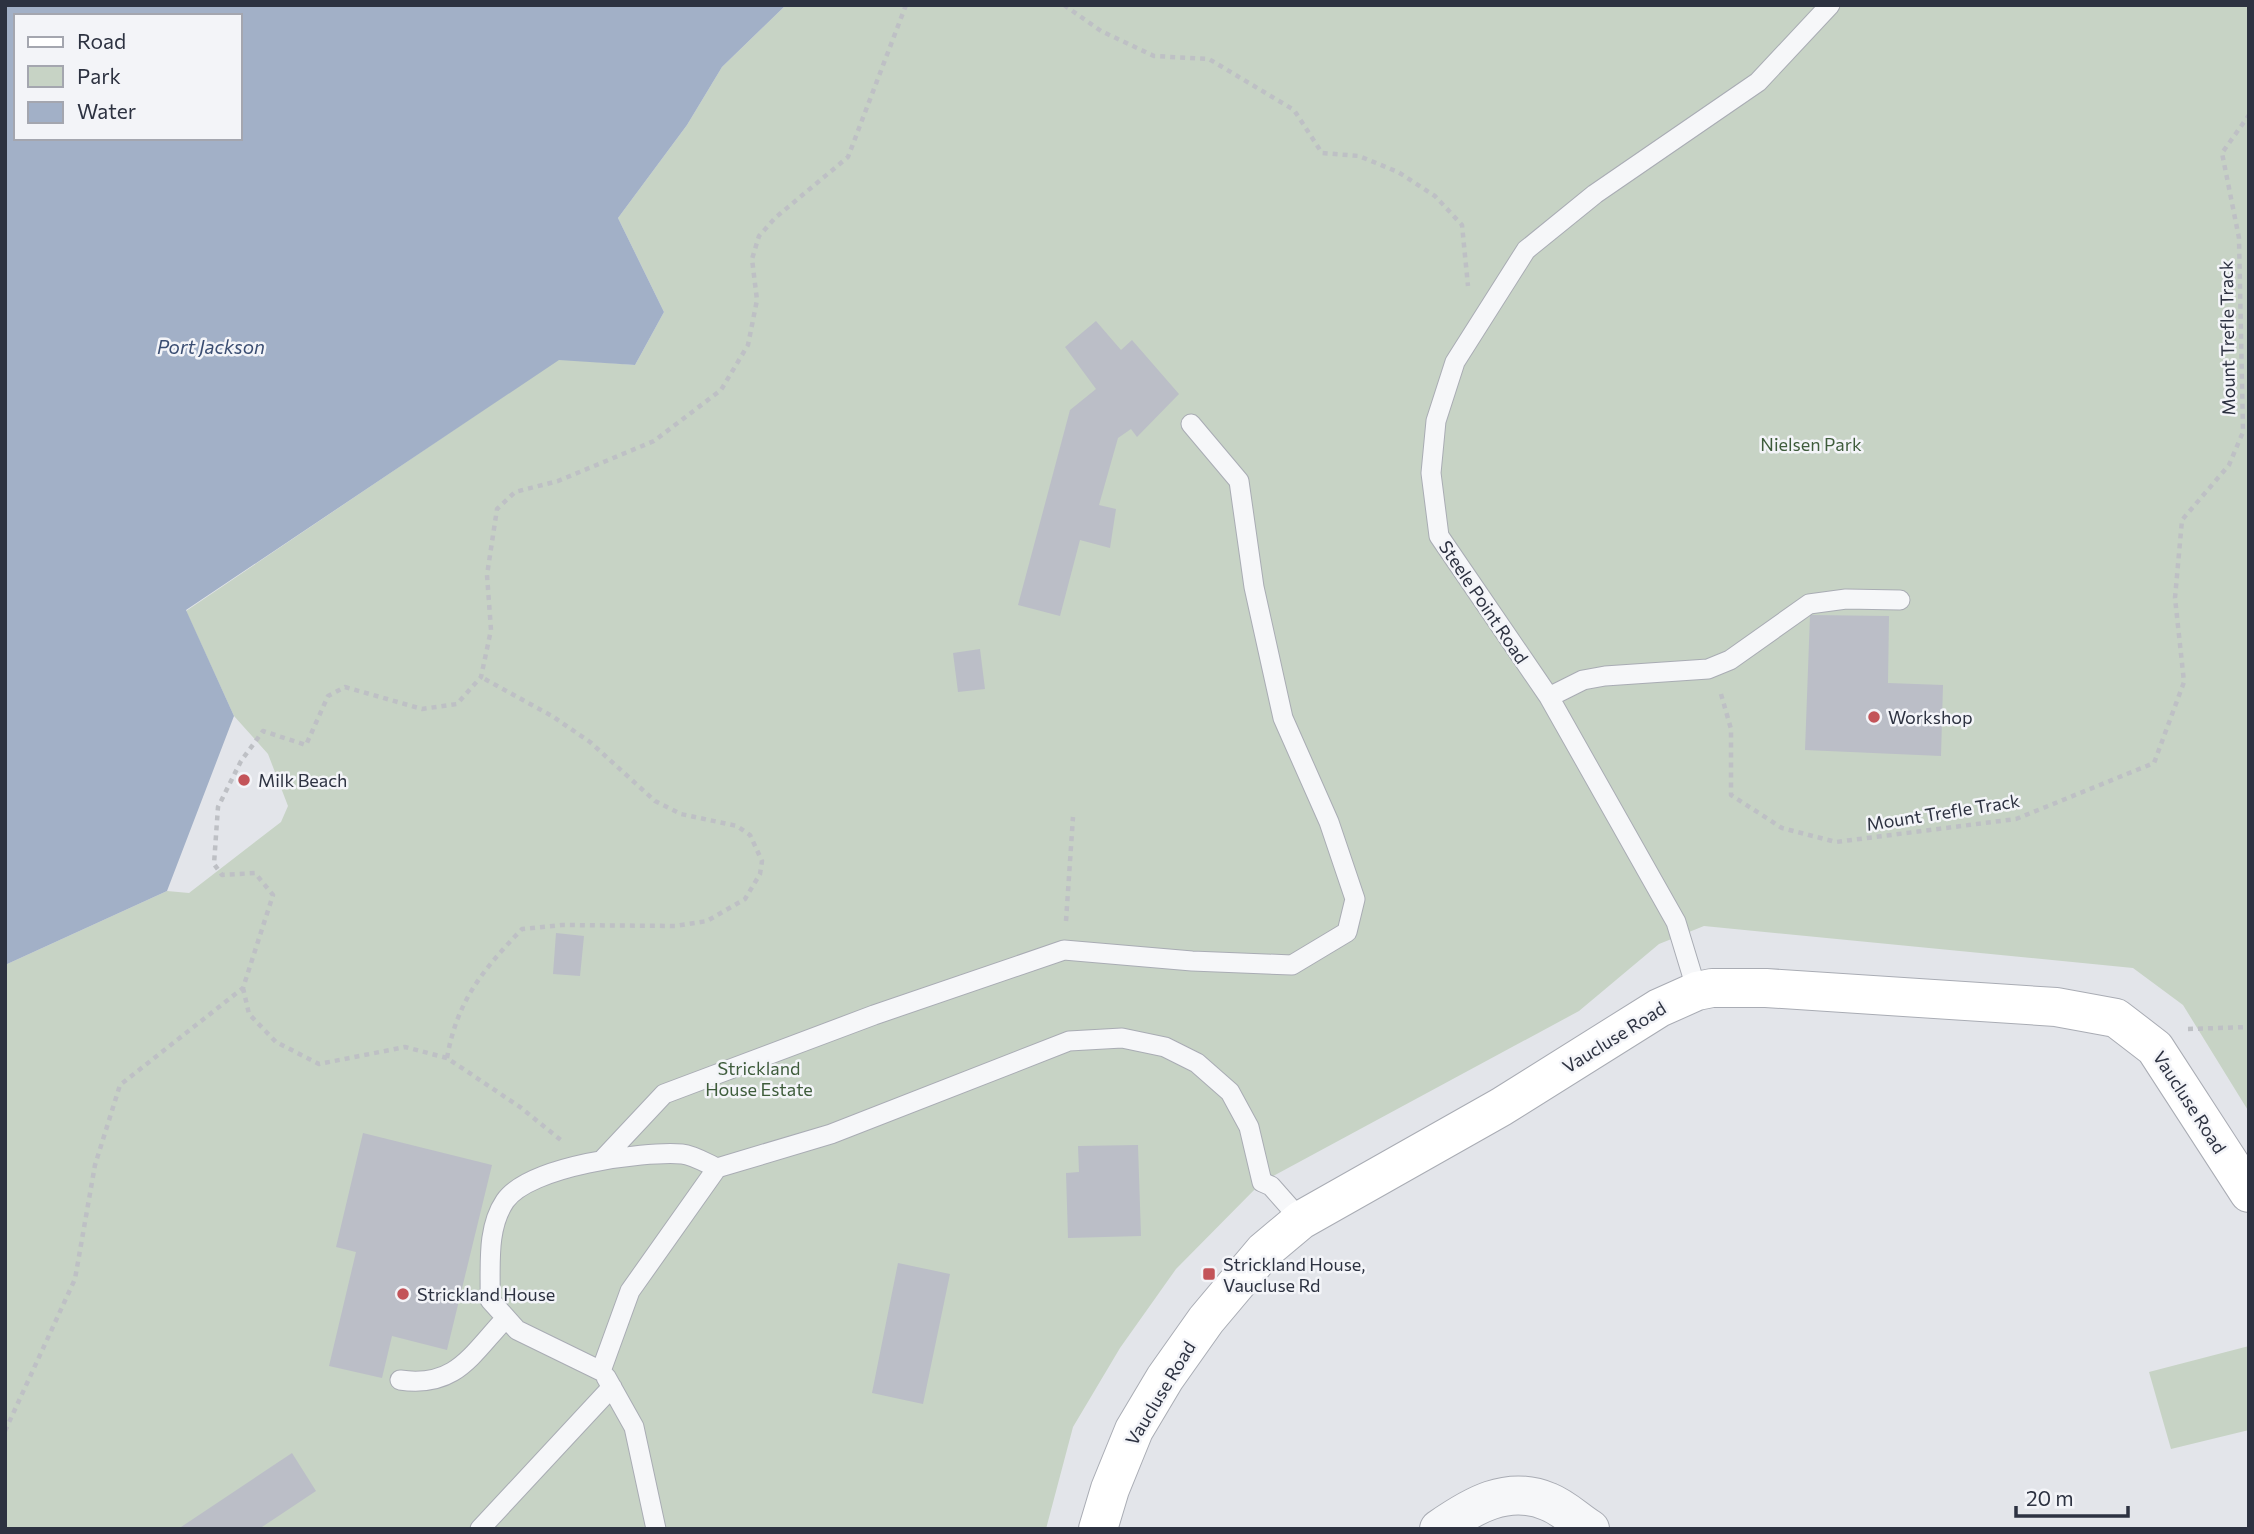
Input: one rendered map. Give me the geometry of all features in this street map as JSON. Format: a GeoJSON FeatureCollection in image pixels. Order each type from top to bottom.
{"type":"FeatureCollection","features":[{"type":"Feature","properties":{"kind":"street","name":"Vaucluse Road"},"geometry":{"type":"LineString","coordinates":[[1098,1529],[1110,1489],[1135,1430],[1165,1378],[1237,1280],[1264,1251],[1301,1220],[1501,1107],[1659,1008],[1697,991],[1739,987],[1821,991],[2056,1007],[2116,1018],[2155,1048],[2249,1193]]}},
{"type":"Feature","properties":{"kind":"street"},"geometry":{"type":"LineString","coordinates":[[1438,1529],[1474,1505],[1518,1493],[1550,1502],[1590,1529]]}},
{"type":"Feature","properties":{"kind":"lane","name":"Steele Point Road"},"geometry":{"type":"LineString","coordinates":[[1697,991],[1676,922],[1549,698],[1439,536],[1431,472],[1436,421],[1455,362],[1526,250],[1595,194],[1758,82],[1830,5]]}},
{"type":"Feature","properties":{"kind":"lane"},"geometry":{"type":"LineString","coordinates":[[604,1158],[664,1094],[874,1016],[1064,950],[1192,961],[1292,965],[1347,932],[1354,899],[1329,822],[1283,718],[1254,587],[1239,481],[1191,424]]}},
{"type":"Feature","properties":{"kind":"lane"},"geometry":{"type":"LineString","coordinates":[[1549,698],[1594,678],[1708,669],[1730,660],[1809,604],[1846,598],[1900,600]]}},
{"type":"Feature","properties":{"kind":"lane"},"geometry":{"type":"LineString","coordinates":[[480,1529],[607,1379],[631,1292],[717,1168],[831,1134],[1069,1041],[1122,1038],[1165,1047],[1197,1063],[1230,1092],[1249,1127],[1262,1182],[1270,1186],[1301,1220]]}},
{"type":"Feature","properties":{"kind":"lane"},"geometry":{"type":"LineString","coordinates":[[656,1529],[634,1427],[607,1379],[517,1330],[490,1300],[493,1225],[506,1199],[534,1180],[604,1158],[684,1154],[717,1168]]}},
{"type":"Feature","properties":{"kind":"lane"},"geometry":{"type":"LineString","coordinates":[[400,1380],[424,1383],[454,1374],[506,1318]]}},
{"type":"Feature","properties":{"kind":"path"},"geometry":{"type":"LineString","coordinates":[[604,1158],[574,1151],[520,1107],[447,1058],[405,1047],[319,1064],[276,1042],[249,1014],[243,988],[273,895],[255,873],[222,875],[214,864],[218,807],[241,761],[263,731],[306,745],[328,696],[345,687],[422,709],[457,704],[481,677],[491,630],[487,575],[497,509],[515,492],[558,481],[654,441],[721,390],[748,345],[757,300],[752,258],[759,236],[775,218],[848,157],[906,5]]}},
{"type":"Feature","properties":{"kind":"path"},"geometry":{"type":"LineString","coordinates":[[1064,5],[1101,32],[1154,56],[1209,59],[1294,110],[1322,153],[1359,156],[1398,172],[1435,196],[1462,225],[1470,293]]}},
{"type":"Feature","properties":{"kind":"path","name":"Mount Trefle Track"},"geometry":{"type":"LineString","coordinates":[[1708,669],[1719,685],[1731,729],[1731,795],[1782,828],[1836,842],[2016,819],[2154,763],[2184,682],[2175,598],[2182,520],[2229,464],[2243,432],[2239,238],[2222,153],[2249,115]]}},
{"type":"Feature","properties":{"kind":"path"},"geometry":{"type":"LineString","coordinates":[[447,1058],[452,1026],[466,1000],[486,967],[522,929],[562,925],[675,926],[707,921],[745,899],[760,874],[762,861],[750,835],[737,826],[681,814],[655,801],[590,742],[552,716],[481,677]]}},
{"type":"Feature","properties":{"kind":"path"},"geometry":{"type":"LineString","coordinates":[[1064,950],[1073,817]]}},
{"type":"Feature","properties":{"kind":"path"},"geometry":{"type":"LineString","coordinates":[[5,1431],[75,1279],[95,1165],[120,1085],[243,988]]}},
{"type":"Feature","properties":{"kind":"path"},"geometry":{"type":"LineString","coordinates":[[2188,1029],[2249,1027]]}},
{"type":"Feature","properties":{"kind":"green space"},"geometry":{"type":"Polygon","coordinates":[[[786,5],[2249,5],[2249,1112],[2183,1005],[2133,968],[1704,926],[1659,944],[1579,1011],[1262,1182],[1176,1269],[1120,1348],[1073,1427],[1046,1529],[5,1529],[5,965],[167,891],[189,893],[281,822],[288,806],[268,754],[234,716],[186,611],[559,359],[635,365],[664,312],[618,218],[687,125],[722,67],[786,5]]]}},
{"type":"Feature","properties":{"kind":"green space"},"geometry":{"type":"Polygon","coordinates":[[[2249,1346],[2249,1430],[2171,1449],[2149,1372],[2249,1346]]]}},
{"type":"Feature","properties":{"kind":"water","name":"Port Jackson"},"geometry":{"type":"Polygon","coordinates":[[[5,5],[786,5],[722,67],[687,125],[618,218],[664,312],[635,365],[559,360],[186,610],[234,716],[167,891],[5,965],[5,5]]]}},
{"type":"Feature","properties":{"kind":"building"},"geometry":{"type":"Polygon","coordinates":[[[1096,321],[1121,350],[1132,340],[1179,394],[1137,437],[1131,429],[1118,438],[1099,505],[1116,509],[1110,548],[1080,540],[1060,616],[1018,605],[1070,410],[1096,389],[1065,347],[1096,321]]]}},
{"type":"Feature","properties":{"kind":"building","name":"Workshop"},"geometry":{"type":"Polygon","coordinates":[[[1810,615],[1889,616],[1888,683],[1943,685],[1941,756],[1805,750],[1810,615]]]}},
{"type":"Feature","properties":{"kind":"building"},"geometry":{"type":"Polygon","coordinates":[[[980,649],[985,689],[958,692],[953,653],[980,649]]]}},
{"type":"Feature","properties":{"kind":"building"},"geometry":{"type":"Polygon","coordinates":[[[556,933],[584,936],[580,976],[553,974],[556,933]]]}},
{"type":"Feature","properties":{"kind":"building","name":"Strickland House"},"geometry":{"type":"Polygon","coordinates":[[[363,1133],[492,1165],[447,1350],[392,1336],[382,1378],[329,1366],[356,1252],[336,1247],[363,1133]]]}},
{"type":"Feature","properties":{"kind":"building"},"geometry":{"type":"Polygon","coordinates":[[[1138,1145],[1141,1236],[1068,1238],[1066,1173],[1079,1172],[1078,1146],[1138,1145]]]}},
{"type":"Feature","properties":{"kind":"building"},"geometry":{"type":"Polygon","coordinates":[[[898,1263],[950,1274],[923,1404],[872,1393],[898,1263]]]}},
{"type":"Feature","properties":{"kind":"building"},"geometry":{"type":"Polygon","coordinates":[[[292,1453],[316,1491],[259,1529],[178,1529],[292,1453]]]}},
{"type":"Feature","properties":{"kind":"place","name":"Workshop"},"geometry":{"type":"Point","coordinates":[1874,717]}},
{"type":"Feature","properties":{"kind":"place","name":"Milk Beach"},"geometry":{"type":"Point","coordinates":[244,780]}},
{"type":"Feature","properties":{"kind":"place","name":"Strickland House, Vaucluse Rd"},"geometry":{"type":"Point","coordinates":[1209,1274]}},
{"type":"Feature","properties":{"kind":"place","name":"Strickland House"},"geometry":{"type":"Point","coordinates":[403,1294]}},
{"type":"Feature","properties":{"kind":"park label","name":"Nielsen Park"},"geometry":{"type":"Point","coordinates":[1811,444]}},
{"type":"Feature","properties":{"kind":"park label","name":"Strickland House Estate"},"geometry":{"type":"Point","coordinates":[759,1078]}}]}
